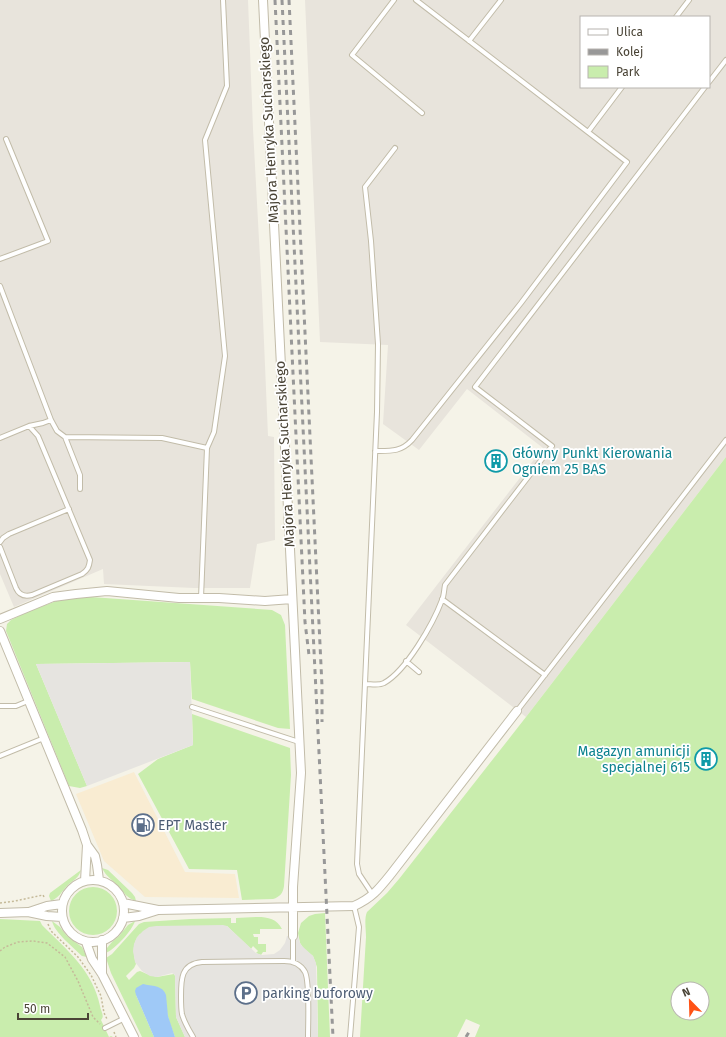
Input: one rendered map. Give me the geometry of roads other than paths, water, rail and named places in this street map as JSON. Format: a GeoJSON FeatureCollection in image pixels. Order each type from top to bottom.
{"type":"FeatureCollection","features":[{"type":"Feature","properties":{"kind":"street","name":"Majora Henryka Sucharskiego"},"geometry":{"type":"LineString","coordinates":[[263,0],[301,773],[292,908],[292,936]]}},
{"type":"Feature","properties":{"kind":"street"},"geometry":{"type":"LineString","coordinates":[[0,619],[53,597],[106,591],[179,598],[219,598],[265,601],[292,599]]}},
{"type":"Feature","properties":{"kind":"street"},"geometry":{"type":"LineString","coordinates":[[0,631],[45,738],[87,845],[95,856],[99,880]]}},
{"type":"Feature","properties":{"kind":"street"},"geometry":{"type":"LineString","coordinates":[[123,903],[158,910],[354,906],[365,902],[391,874],[517,711]]}},
{"type":"Feature","properties":{"kind":"street"},"geometry":{"type":"LineString","coordinates":[[85,880],[87,845]]}},
{"type":"Feature","properties":{"kind":"street"},"geometry":{"type":"LineString","coordinates":[[85,880],[99,880],[114,888],[120,895],[123,903],[123,918],[115,932],[109,937],[95,942],[86,942],[75,936],[65,925],[62,918],[62,904],[70,889],[77,884],[85,880]]}},
{"type":"Feature","properties":{"kind":"street"},"geometry":{"type":"LineString","coordinates":[[28,912],[47,906],[62,904]]}},
{"type":"Feature","properties":{"kind":"street"},"geometry":{"type":"LineString","coordinates":[[123,918],[139,916],[158,910]]}},
{"type":"Feature","properties":{"kind":"street"},"geometry":{"type":"LineString","coordinates":[[0,913],[28,912],[62,918]]}},
{"type":"Feature","properties":{"kind":"street"},"geometry":{"type":"LineString","coordinates":[[102,940],[102,974]]}},
{"type":"Feature","properties":{"kind":"street"},"geometry":{"type":"LineString","coordinates":[[86,942],[92,959],[102,974],[134,1037]]}},
{"type":"Feature","properties":{"kind":"lane"},"geometry":{"type":"LineString","coordinates":[[201,598],[207,448],[214,432],[225,356],[205,140],[227,86],[223,0]]}},
{"type":"Feature","properties":{"kind":"lane"},"geometry":{"type":"LineString","coordinates":[[394,0],[352,55],[422,113]]}},
{"type":"Feature","properties":{"kind":"lane"},"geometry":{"type":"LineString","coordinates":[[375,451],[391,451],[407,446],[521,303],[627,162],[416,0]]}},
{"type":"Feature","properties":{"kind":"lane"},"geometry":{"type":"LineString","coordinates":[[469,41],[501,0]]}},
{"type":"Feature","properties":{"kind":"lane"},"geometry":{"type":"LineString","coordinates":[[677,16],[689,0]]}},
{"type":"Feature","properties":{"kind":"lane"},"geometry":{"type":"LineString","coordinates":[[710,81],[726,60]]}},
{"type":"Feature","properties":{"kind":"lane"},"geometry":{"type":"LineString","coordinates":[[588,132],[621,88]]}},
{"type":"Feature","properties":{"kind":"lane"},"geometry":{"type":"LineString","coordinates":[[366,684],[382,684],[394,676],[406,662],[423,638],[442,600],[445,585],[552,446],[475,387],[705,88]]}},
{"type":"Feature","properties":{"kind":"lane"},"geometry":{"type":"LineString","coordinates":[[0,259],[48,241],[6,139]]}},
{"type":"Feature","properties":{"kind":"lane"},"geometry":{"type":"LineString","coordinates":[[373,895],[359,874],[357,864],[366,684],[378,344],[372,241],[365,187],[395,148]]}},
{"type":"Feature","properties":{"kind":"lane"},"geometry":{"type":"LineString","coordinates":[[0,286],[51,420],[57,431],[65,437],[80,475],[80,489]]}},
{"type":"Feature","properties":{"kind":"lane"},"geometry":{"type":"LineString","coordinates":[[0,438],[29,426],[51,420]]}},
{"type":"Feature","properties":{"kind":"lane"},"geometry":{"type":"LineString","coordinates":[[0,547],[18,592],[27,596],[82,574],[87,571],[89,567],[90,560],[38,436],[29,426]]}},
{"type":"Feature","properties":{"kind":"lane"},"geometry":{"type":"LineString","coordinates":[[65,437],[162,438],[207,448]]}},
{"type":"Feature","properties":{"kind":"lane"},"geometry":{"type":"LineString","coordinates":[[517,711],[726,440]]}},
{"type":"Feature","properties":{"kind":"lane"},"geometry":{"type":"LineString","coordinates":[[0,542],[9,534],[69,510]]}},
{"type":"Feature","properties":{"kind":"lane"},"geometry":{"type":"LineString","coordinates":[[442,600],[545,675]]}},
{"type":"Feature","properties":{"kind":"lane"},"geometry":{"type":"LineString","coordinates":[[406,662],[419,672]]}},
{"type":"Feature","properties":{"kind":"lane"},"geometry":{"type":"LineString","coordinates":[[0,706],[16,706],[29,700]]}},
{"type":"Feature","properties":{"kind":"lane"},"geometry":{"type":"LineString","coordinates":[[192,707],[299,742]]}},
{"type":"Feature","properties":{"kind":"lane"},"geometry":{"type":"LineString","coordinates":[[0,756],[45,738]]}},
{"type":"Feature","properties":{"kind":"lane"},"geometry":{"type":"LineString","coordinates":[[350,1037],[359,927],[354,906]]}},
{"type":"Feature","properties":{"kind":"lane"},"geometry":{"type":"LineString","coordinates":[[292,936],[292,962]]}},
{"type":"Feature","properties":{"kind":"lane"},"geometry":{"type":"LineString","coordinates":[[193,1037],[183,1018],[181,1010],[181,979],[188,967],[194,963],[202,962],[284,961],[295,963],[302,968],[306,976],[308,986],[308,1037]]}},
{"type":"Feature","properties":{"kind":"lane"},"geometry":{"type":"LineString","coordinates":[[105,1028],[125,1018]]}},
{"type":"Feature","properties":{"kind":"water"},"geometry":{"type":"Polygon","coordinates":[[[143,984],[156,986],[162,989],[166,995],[168,1016],[175,1037],[154,1037],[135,991],[136,988],[143,984]]]}},
{"type":"Feature","properties":{"kind":"railway"},"geometry":{"type":"LineString","coordinates":[[275,0],[305,622],[309,655]]}},
{"type":"Feature","properties":{"kind":"railway"},"geometry":{"type":"LineString","coordinates":[[282,0],[333,1037]]}},
{"type":"Feature","properties":{"kind":"railway"},"geometry":{"type":"LineString","coordinates":[[289,0],[322,686],[322,722]]}},
{"type":"Feature","properties":{"kind":"railway"},"geometry":{"type":"LineString","coordinates":[[466,1037],[469,1032]]}},
{"type":"Feature","properties":{"kind":"place","name":"Główny Punkt Kierowania Ogniem 25 BAS"},"geometry":{"type":"Point","coordinates":[496,461]}},
{"type":"Feature","properties":{"kind":"place","name":"Magazyn amunicji specjalnej 615"},"geometry":{"type":"Point","coordinates":[706,759]}},
{"type":"Feature","properties":{"kind":"place","name":"EPT Master"},"geometry":{"type":"Point","coordinates":[143,825]}},
{"type":"Feature","properties":{"kind":"place","name":"parking buforowy"},"geometry":{"type":"Point","coordinates":[246,993]}}]}
